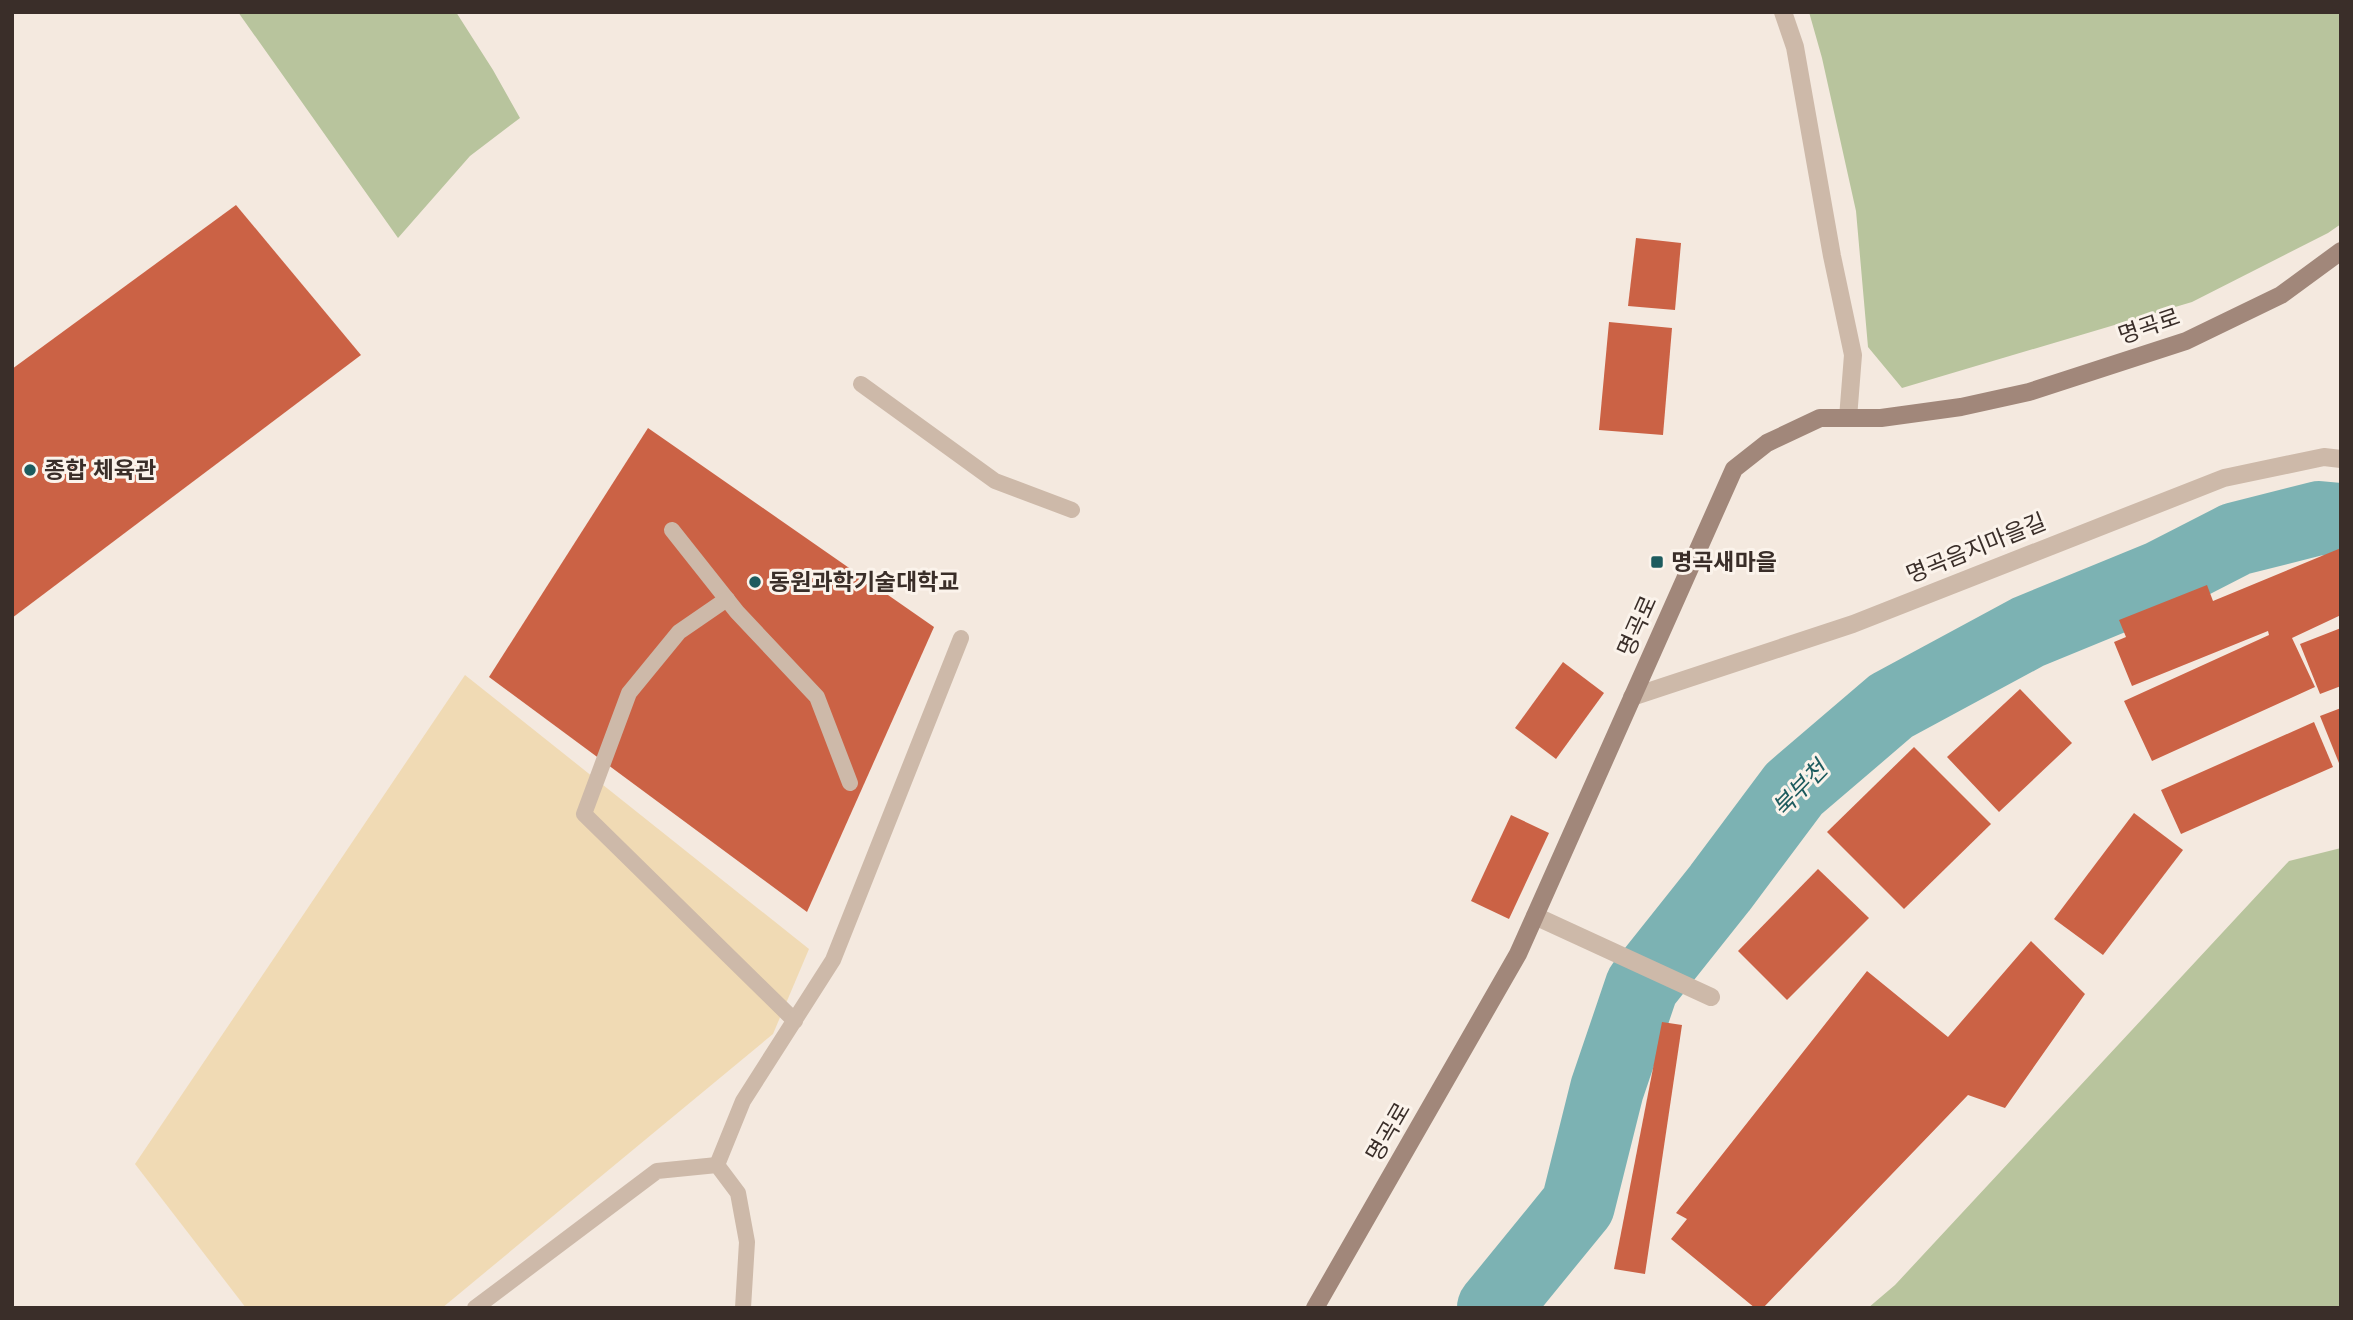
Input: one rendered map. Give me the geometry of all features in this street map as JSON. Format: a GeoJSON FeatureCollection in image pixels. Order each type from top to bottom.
{"type":"FeatureCollection","features":[{"type":"Feature","properties":{"kind":"main road","name":"명곡로"},"geometry":{"type":"LineString","coordinates":[[1315,1308],[1518,954],[1734,469],[1767,443],[1820,418],[1881,418],[1961,407],[2029,392],[2186,341],[2281,295],[2341,251]]}},
{"type":"Feature","properties":{"kind":"street"},"geometry":{"type":"LineString","coordinates":[[1783,12],[1795,47],[1832,257],[1853,355],[1848,418]]}},
{"type":"Feature","properties":{"kind":"street","name":"명곡음지마을길"},"geometry":{"type":"LineString","coordinates":[[1632,697],[1853,624],[2224,478],[2323,457],[2341,459]]}},
{"type":"Feature","properties":{"kind":"street"},"geometry":{"type":"LineString","coordinates":[[1535,916],[1711,997]]}},
{"type":"Feature","properties":{"kind":"lane"},"geometry":{"type":"LineString","coordinates":[[861,384],[995,481],[1072,510]]}},
{"type":"Feature","properties":{"kind":"lane"},"geometry":{"type":"LineString","coordinates":[[672,530],[727,599],[817,697],[850,783]]}},
{"type":"Feature","properties":{"kind":"lane"},"geometry":{"type":"LineString","coordinates":[[727,599],[680,632],[629,693],[584,814],[795,1021]]}},
{"type":"Feature","properties":{"kind":"lane"},"geometry":{"type":"LineString","coordinates":[[718,1165],[743,1101],[833,960],[961,638]]}},
{"type":"Feature","properties":{"kind":"lane"},"geometry":{"type":"LineString","coordinates":[[475,1308],[657,1171],[718,1165]]}},
{"type":"Feature","properties":{"kind":"lane"},"geometry":{"type":"LineString","coordinates":[[718,1165],[738,1193],[747,1242],[743,1308]]}},
{"type":"Feature","properties":{"kind":"green space"},"geometry":{"type":"Polygon","coordinates":[[[238,12],[456,12],[520,118],[470,156],[398,238],[238,12]]]}},
{"type":"Feature","properties":{"kind":"green space"},"geometry":{"type":"Polygon","coordinates":[[[1809,12],[2341,12],[2341,224],[2192,302],[1902,388],[1868,347],[1856,211],[1809,12]]]}},
{"type":"Feature","properties":{"kind":"green space"},"geometry":{"type":"Polygon","coordinates":[[[2341,848],[2341,1308],[1868,1308],[1895,1285],[2289,861],[2341,848]]]}},
{"type":"Feature","properties":{"kind":"sand"},"geometry":{"type":"Polygon","coordinates":[[[465,675],[809,949],[773,1034],[442,1308],[246,1308],[135,1164],[465,675]]]}},
{"type":"Feature","properties":{"kind":"building"},"geometry":{"type":"Polygon","coordinates":[[[236,205],[361,355],[12,618],[12,369],[236,205]]]}},
{"type":"Feature","properties":{"kind":"building"},"geometry":{"type":"Polygon","coordinates":[[[1636,238],[1681,243],[1675,310],[1628,306],[1636,238]]]}},
{"type":"Feature","properties":{"kind":"building"},"geometry":{"type":"Polygon","coordinates":[[[1609,322],[1672,328],[1663,435],[1599,430],[1609,322]]]}},
{"type":"Feature","properties":{"kind":"building"},"geometry":{"type":"Polygon","coordinates":[[[648,428],[934,627],[807,912],[489,677],[648,428]]]}},
{"type":"Feature","properties":{"kind":"building"},"geometry":{"type":"Polygon","coordinates":[[[2341,548],[2341,615],[2292,638],[2315,687],[2152,761],[2124,701],[2269,635],[2268,631],[2132,686],[2114,642],[2126,637],[2119,620],[2207,585],[2213,601],[2341,548]]]}},
{"type":"Feature","properties":{"kind":"building"},"geometry":{"type":"Polygon","coordinates":[[[2341,628],[2341,686],[2320,694],[2300,644],[2341,628]]]}},
{"type":"Feature","properties":{"kind":"building"},"geometry":{"type":"Polygon","coordinates":[[[1563,662],[1604,693],[1556,759],[1515,728],[1563,662]]]}},
{"type":"Feature","properties":{"kind":"building"},"geometry":{"type":"Polygon","coordinates":[[[2020,689],[2072,743],[1999,812],[1947,757],[2020,689]]]}},
{"type":"Feature","properties":{"kind":"building"},"geometry":{"type":"Polygon","coordinates":[[[2341,708],[2341,768],[2320,716],[2341,708]]]}},
{"type":"Feature","properties":{"kind":"building"},"geometry":{"type":"Polygon","coordinates":[[[2314,722],[2333,767],[2181,834],[2161,790],[2314,722]]]}},
{"type":"Feature","properties":{"kind":"building"},"geometry":{"type":"Polygon","coordinates":[[[1914,747],[1991,824],[1904,909],[1827,832],[1914,747]]]}},
{"type":"Feature","properties":{"kind":"building"},"geometry":{"type":"Polygon","coordinates":[[[2134,813],[2183,850],[2103,955],[2054,919],[2134,813]]]}},
{"type":"Feature","properties":{"kind":"building"},"geometry":{"type":"Polygon","coordinates":[[[1511,815],[1549,833],[1509,919],[1471,901],[1511,815]]]}},
{"type":"Feature","properties":{"kind":"building"},"geometry":{"type":"Polygon","coordinates":[[[1818,869],[1869,918],[1787,1000],[1738,951],[1818,869]]]}},
{"type":"Feature","properties":{"kind":"building"},"geometry":{"type":"Polygon","coordinates":[[[2031,941],[2085,994],[2005,1108],[1968,1095],[1763,1308],[1755,1308],[1671,1239],[1687,1219],[1676,1213],[1867,971],[1948,1037],[2031,941]]]}},
{"type":"Feature","properties":{"kind":"building"},"geometry":{"type":"Polygon","coordinates":[[[1662,1022],[1682,1025],[1645,1274],[1614,1269],[1662,1022]]]}},
{"type":"Feature","properties":{"kind":"waterway","name":"북부천"},"geometry":{"type":"LineString","coordinates":[[1494,1308],[1578,1205],[1607,1089],[1642,986],[1794,789],[1891,706],[2028,632],[2162,577],[2236,539],[2319,518],[2341,520]]}},
{"type":"Feature","properties":{"kind":"place","name":"종합 체육관"},"geometry":{"type":"Point","coordinates":[30,470]}},
{"type":"Feature","properties":{"kind":"place","name":"명곡새마을"},"geometry":{"type":"Point","coordinates":[1657,562]}},
{"type":"Feature","properties":{"kind":"place","name":"동원과학기술대학교"},"geometry":{"type":"Point","coordinates":[755,582]}}]}
